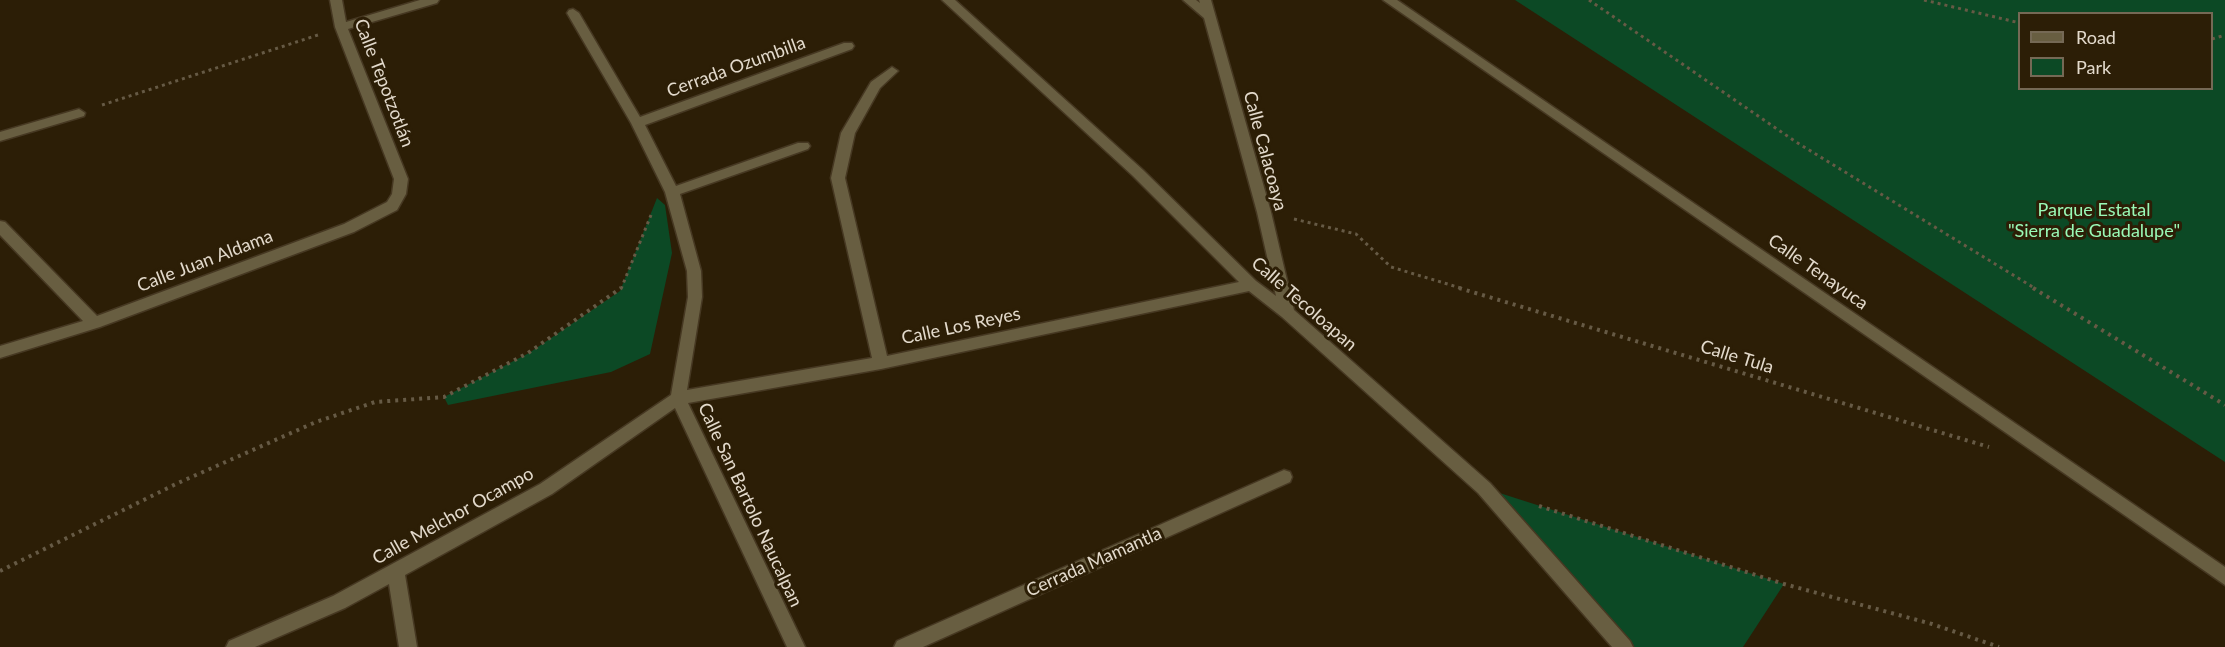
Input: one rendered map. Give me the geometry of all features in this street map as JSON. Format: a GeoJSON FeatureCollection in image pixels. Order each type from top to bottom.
{"type":"FeatureCollection","features":[{"type":"Feature","properties":{"kind":"street","name":"Calle Tepotzotlán"},"geometry":{"type":"LineString","coordinates":[[336,0],[341,27],[401,179]]}},
{"type":"Feature","properties":{"kind":"street"},"geometry":{"type":"LineString","coordinates":[[341,27],[433,0]]}},
{"type":"Feature","properties":{"kind":"street","name":"Calle Tecoloapan"},"geometry":{"type":"LineString","coordinates":[[948,0],[1138,173],[1251,285],[1287,313],[1484,488],[1624,647]]}},
{"type":"Feature","properties":{"kind":"street"},"geometry":{"type":"LineString","coordinates":[[1188,0],[1209,16]]}},
{"type":"Feature","properties":{"kind":"street","name":"Calle Calacoaya"},"geometry":{"type":"LineString","coordinates":[[1205,0],[1264,212],[1287,313]]}},
{"type":"Feature","properties":{"kind":"street","name":"Calle Tenayuca"},"geometry":{"type":"LineString","coordinates":[[1389,0],[2225,577]]}},
{"type":"Feature","properties":{"kind":"street","name":"Calle San Bartolo Naucalpan"},"geometry":{"type":"LineString","coordinates":[[573,13],[637,123],[672,192],[689,250],[695,297],[678,398],[796,647]]}},
{"type":"Feature","properties":{"kind":"street","name":"Cerrada Ozumbilla"},"geometry":{"type":"LineString","coordinates":[[637,123],[848,46]]}},
{"type":"Feature","properties":{"kind":"street"},"geometry":{"type":"LineString","coordinates":[[881,363],[840,196],[838,178],[848,134],[875,85],[892,71]]}},
{"type":"Feature","properties":{"kind":"street"},"geometry":{"type":"LineString","coordinates":[[0,137],[79,113]]}},
{"type":"Feature","properties":{"kind":"street"},"geometry":{"type":"LineString","coordinates":[[672,192],[803,146]]}},
{"type":"Feature","properties":{"kind":"street","name":"Calle Juan Aldama"},"geometry":{"type":"LineString","coordinates":[[0,352],[95,323],[376,216],[392,206],[399,194],[401,179]]}},
{"type":"Feature","properties":{"kind":"street"},"geometry":{"type":"LineString","coordinates":[[0,226],[95,323]]}},
{"type":"Feature","properties":{"kind":"street","name":"Calle Los Reyes"},"geometry":{"type":"LineString","coordinates":[[678,398],[881,363],[1251,285]]}},
{"type":"Feature","properties":{"kind":"street","name":"Calle Melchor Ocampo"},"geometry":{"type":"LineString","coordinates":[[235,647],[339,602],[546,489],[678,398]]}},
{"type":"Feature","properties":{"kind":"street","name":"Cerrada Mamantla"},"geometry":{"type":"LineString","coordinates":[[903,647],[1284,477]]}},
{"type":"Feature","properties":{"kind":"street"},"geometry":{"type":"LineString","coordinates":[[395,570],[408,647]]}},
{"type":"Feature","properties":{"kind":"path"},"geometry":{"type":"LineString","coordinates":[[1588,0],[1796,142],[2225,405]]}},
{"type":"Feature","properties":{"kind":"path"},"geometry":{"type":"LineString","coordinates":[[1924,0],[1949,8],[2018,23]]}},
{"type":"Feature","properties":{"kind":"path"},"geometry":{"type":"LineString","coordinates":[[79,113],[341,27]]}},
{"type":"Feature","properties":{"kind":"path"},"geometry":{"type":"LineString","coordinates":[[0,571],[178,483],[316,422],[375,402],[444,397],[528,352],[620,291],[657,198],[672,192]]}},
{"type":"Feature","properties":{"kind":"path","name":"Calle Tula"},"geometry":{"type":"LineString","coordinates":[[1264,212],[1356,234],[1391,267],[1996,449]]}},
{"type":"Feature","properties":{"kind":"path"},"geometry":{"type":"LineString","coordinates":[[1529,503],[1785,585],[1932,624],[1999,647]]}},
{"type":"Feature","properties":{"kind":"green space","name":"Parque Estatal \"Sierra de Guadalupe\""},"geometry":{"type":"Polygon","coordinates":[[[1515,0],[2225,0],[2225,462],[1515,0]]]}},
{"type":"Feature","properties":{"kind":"green space"},"geometry":{"type":"Polygon","coordinates":[[[657,198],[665,205],[672,253],[650,354],[611,372],[448,405],[444,397],[529,353],[620,291],[657,198]]]}},
{"type":"Feature","properties":{"kind":"green space"},"geometry":{"type":"Polygon","coordinates":[[[1484,488],[1784,584],[1743,647],[1624,647],[1484,488]]]}}]}
